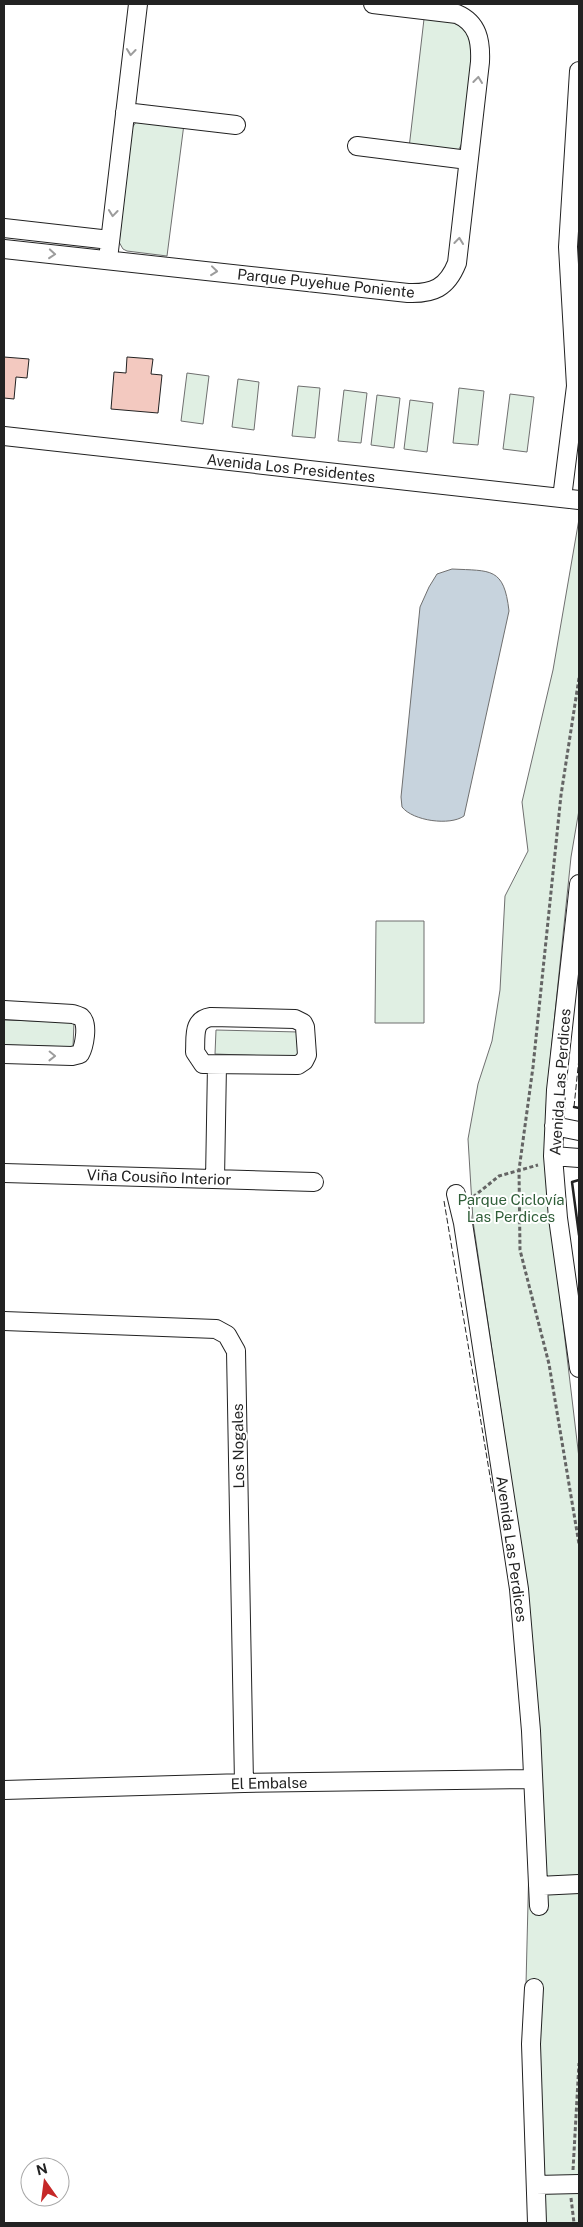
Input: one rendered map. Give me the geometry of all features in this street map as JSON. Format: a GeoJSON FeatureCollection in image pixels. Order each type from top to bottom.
{"type":"FeatureCollection","features":[{"type":"Feature","properties":{"kind":"street"},"geometry":{"type":"LineString","coordinates":[[108,259],[138,4]]}},
{"type":"Feature","properties":{"kind":"street","name":"Parque Puyehue Poniente"},"geometry":{"type":"LineString","coordinates":[[4,250],[108,259],[408,293],[433,291],[443,285],[453,274],[457,263],[481,52],[480,42],[473,25],[457,14],[373,4]]}},
{"type":"Feature","properties":{"kind":"street"},"geometry":{"type":"LineString","coordinates":[[571,499],[576,393],[568,247],[579,72]]}},
{"type":"Feature","properties":{"kind":"street"},"geometry":{"type":"LineString","coordinates":[[124,112],[236,125]]}},
{"type":"Feature","properties":{"kind":"street"},"geometry":{"type":"LineString","coordinates":[[357,146],[468,160]]}},
{"type":"Feature","properties":{"kind":"street"},"geometry":{"type":"LineString","coordinates":[[4,228],[110,240]]}},
{"type":"Feature","properties":{"kind":"street","name":"Avenida Los Presidentes"},"geometry":{"type":"LineString","coordinates":[[4,436],[571,499]]}},
{"type":"Feature","properties":{"kind":"street","name":"Avenida Las Perdices"},"geometry":{"type":"LineString","coordinates":[[579,884],[554,1126],[553,1156],[558,1218],[579,1368]]}},
{"type":"Feature","properties":{"kind":"street"},"geometry":{"type":"LineString","coordinates":[[4,1010],[73,1014],[81,1017],[85,1024],[84,1048],[80,1054],[4,1054]]}},
{"type":"Feature","properties":{"kind":"street"},"geometry":{"type":"LineString","coordinates":[[203,1018],[295,1019],[303,1023],[305,1027],[307,1055],[304,1061],[298,1065],[217,1065],[203,1064],[195,1052],[197,1024],[203,1018]]}},
{"type":"Feature","properties":{"kind":"street"},"geometry":{"type":"LineString","coordinates":[[215,1179],[217,1065]]}},
{"type":"Feature","properties":{"kind":"street"},"geometry":{"type":"LineString","coordinates":[[554,1126],[579,1131]]}},
{"type":"Feature","properties":{"kind":"street"},"geometry":{"type":"LineString","coordinates":[[553,1156],[579,1158]]}},
{"type":"Feature","properties":{"kind":"street","name":"Viña Cousiño Interior"},"geometry":{"type":"LineString","coordinates":[[4,1172],[314,1182]]}},
{"type":"Feature","properties":{"kind":"street","name":"Avenida Las Perdices"},"geometry":{"type":"LineString","coordinates":[[458,1202],[519,1589],[534,1779],[539,1906]]}},
{"type":"Feature","properties":{"kind":"street","name":"Los Nogales"},"geometry":{"type":"LineString","coordinates":[[4,1321],[216,1329],[227,1335],[236,1351],[244,1783]]}},
{"type":"Feature","properties":{"kind":"street","name":"El Embalse"},"geometry":{"type":"LineString","coordinates":[[4,1790],[244,1783],[534,1779]]}},
{"type":"Feature","properties":{"kind":"street"},"geometry":{"type":"LineString","coordinates":[[538,1886],[579,1884]]}},
{"type":"Feature","properties":{"kind":"street"},"geometry":{"type":"LineString","coordinates":[[534,1988],[531,2044],[537,2223]]}},
{"type":"Feature","properties":{"kind":"street"},"geometry":{"type":"LineString","coordinates":[[536,2185],[576,2184]]}},
{"type":"Feature","properties":{"kind":"path"},"geometry":{"type":"LineString","coordinates":[[458,1202],[471,1198],[499,1176],[511,1171],[536,1166],[553,1156]]}},
{"type":"Feature","properties":{"kind":"path"},"geometry":{"type":"LineString","coordinates":[[574,2223],[571,2199],[576,2184],[579,2063]]}},
{"type":"Feature","properties":{"kind":"green space"},"geometry":{"type":"Polygon","coordinates":[[[424,19],[442,20],[457,24],[467,33],[470,41],[472,51],[463,141],[458,151],[409,148],[424,19]]]}},
{"type":"Feature","properties":{"kind":"green space"},"geometry":{"type":"Polygon","coordinates":[[[136,122],[184,124],[167,256],[127,251],[123,249],[119,242],[132,128],[136,122]]]}},
{"type":"Feature","properties":{"kind":"green space"},"geometry":{"type":"Polygon","coordinates":[[[187,373],[209,376],[203,424],[181,421],[187,373]]]}},
{"type":"Feature","properties":{"kind":"green space"},"geometry":{"type":"Polygon","coordinates":[[[238,379],[259,382],[254,430],[232,427],[238,379]]]}},
{"type":"Feature","properties":{"kind":"green space"},"geometry":{"type":"Polygon","coordinates":[[[298,386],[320,388],[315,438],[292,436],[298,386]]]}},
{"type":"Feature","properties":{"kind":"green space"},"geometry":{"type":"Polygon","coordinates":[[[459,388],[484,391],[478,445],[453,443],[459,388]]]}},
{"type":"Feature","properties":{"kind":"green space"},"geometry":{"type":"Polygon","coordinates":[[[344,390],[367,393],[361,443],[338,441],[344,390]]]}},
{"type":"Feature","properties":{"kind":"green space"},"geometry":{"type":"Polygon","coordinates":[[[510,394],[534,397],[527,452],[503,449],[510,394]]]}},
{"type":"Feature","properties":{"kind":"green space"},"geometry":{"type":"Polygon","coordinates":[[[377,395],[400,398],[394,448],[371,445],[377,395]]]}},
{"type":"Feature","properties":{"kind":"green space"},"geometry":{"type":"Polygon","coordinates":[[[410,400],[433,403],[427,452],[404,449],[410,400]]]}},
{"type":"Feature","properties":{"kind":"green space","name":"Parque Ciclovía Las Perdices"},"geometry":{"type":"Polygon","coordinates":[[[579,519],[579,810],[571,857],[547,1091],[545,1138],[550,1213],[579,1458],[579,2223],[530,2223],[525,2025],[534,1659],[527,1588],[473,1221],[468,1139],[478,1084],[492,1041],[500,990],[505,896],[528,851],[522,802],[553,670],[579,519]]]}},
{"type":"Feature","properties":{"kind":"green space"},"geometry":{"type":"Polygon","coordinates":[[[376,921],[424,921],[424,1023],[375,1023],[376,921]]]}},
{"type":"Feature","properties":{"kind":"green space"},"geometry":{"type":"Polygon","coordinates":[[[4,1020],[74,1022],[73,1047],[4,1045],[4,1020]]]}},
{"type":"Feature","properties":{"kind":"green space"},"geometry":{"type":"Polygon","coordinates":[[[216,1030],[299,1032],[298,1057],[215,1054],[216,1030]]]}},
{"type":"Feature","properties":{"kind":"shaded area"},"geometry":{"type":"Polygon","coordinates":[[[452,569],[477,570],[493,574],[503,586],[509,611],[464,816],[450,821],[441,821],[423,819],[407,812],[402,807],[401,797],[420,607],[437,574],[452,569]]]}},
{"type":"Feature","properties":{"kind":"building"},"geometry":{"type":"Polygon","coordinates":[[[4,357],[29,359],[27,378],[16,377],[14,399],[4,398],[4,357]]]}},
{"type":"Feature","properties":{"kind":"building"},"geometry":{"type":"Polygon","coordinates":[[[127,357],[153,359],[151,374],[162,375],[158,413],[111,409],[114,372],[126,373],[127,357]]]}},
{"type":"Feature","properties":{"kind":"fence"},"geometry":{"type":"LineString","coordinates":[[574,1107],[579,1058]]}},
{"type":"Feature","properties":{"kind":"fence"},"geometry":{"type":"LineString","coordinates":[[444,1201],[493,1494]]}},
{"type":"Feature","properties":{"kind":"wall"},"geometry":{"type":"LineString","coordinates":[[574,1107],[579,1108]]}},
{"type":"Feature","properties":{"kind":"wall"},"geometry":{"type":"LineString","coordinates":[[579,1180],[572,1182],[579,1235]]}}]}
